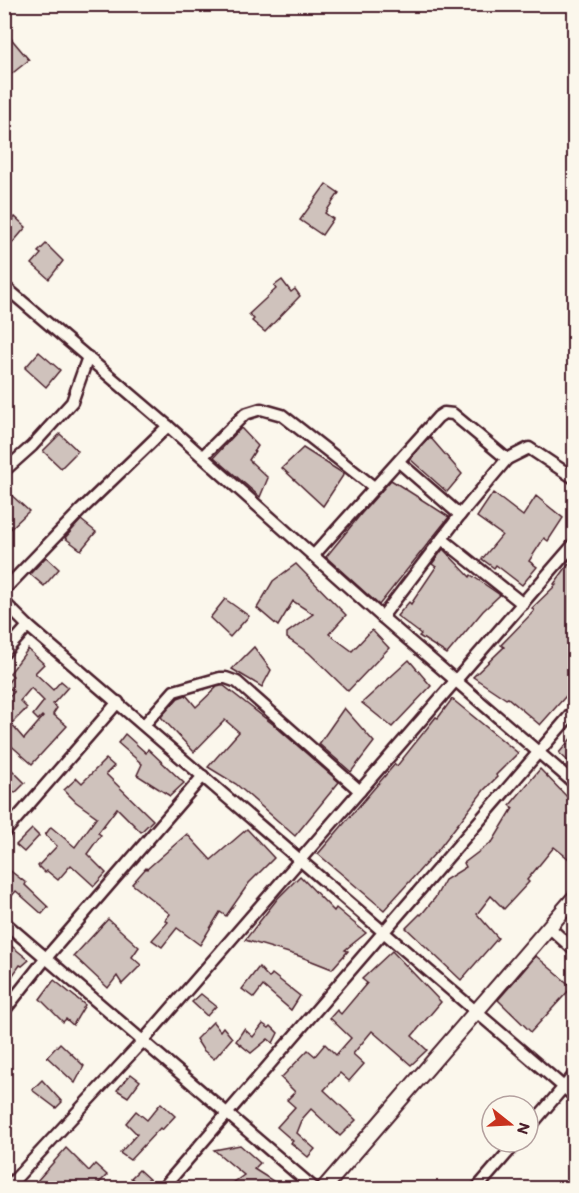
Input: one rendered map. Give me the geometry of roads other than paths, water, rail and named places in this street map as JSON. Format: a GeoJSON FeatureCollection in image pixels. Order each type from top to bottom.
{"type":"FeatureCollection","features":[{"type":"Feature","properties":{"kind":"street"},"geometry":{"type":"LineString","coordinates":[[4,286],[203,456],[382,617],[574,783]]}},
{"type":"Feature","properties":{"kind":"street"},"geometry":{"type":"LineString","coordinates":[[4,471],[32,446],[72,402],[88,357]]}},
{"type":"Feature","properties":{"kind":"street"},"geometry":{"type":"LineString","coordinates":[[203,456],[245,414],[261,409],[282,415],[375,488]]}},
{"type":"Feature","properties":{"kind":"street"},"geometry":{"type":"LineString","coordinates":[[314,555],[444,413],[453,414],[507,459]]}},
{"type":"Feature","properties":{"kind":"street"},"geometry":{"type":"LineString","coordinates":[[4,590],[81,510],[168,426]]}},
{"type":"Feature","properties":{"kind":"street"},"geometry":{"type":"LineString","coordinates":[[382,617],[460,515],[507,459],[529,448],[574,478]]}},
{"type":"Feature","properties":{"kind":"street"},"geometry":{"type":"LineString","coordinates":[[399,462],[460,515]]}},
{"type":"Feature","properties":{"kind":"street"},"geometry":{"type":"LineString","coordinates":[[442,538],[523,604]]}},
{"type":"Feature","properties":{"kind":"street"},"geometry":{"type":"LineString","coordinates":[[7,1188],[143,1041],[574,544]]}},
{"type":"Feature","properties":{"kind":"street"},"geometry":{"type":"LineString","coordinates":[[4,602],[28,626],[574,1096]]}},
{"type":"Feature","properties":{"kind":"street"},"geometry":{"type":"LineString","coordinates":[[4,653],[28,626]]}},
{"type":"Feature","properties":{"kind":"street"},"geometry":{"type":"LineString","coordinates":[[144,725],[174,691],[186,686],[226,678],[237,682],[360,791]]}},
{"type":"Feature","properties":{"kind":"street"},"geometry":{"type":"LineString","coordinates":[[4,833],[117,702]]}},
{"type":"Feature","properties":{"kind":"street"},"geometry":{"type":"LineString","coordinates":[[163,1188],[574,711]]}},
{"type":"Feature","properties":{"kind":"street"},"geometry":{"type":"LineString","coordinates":[[4,1011],[46,958],[202,776]]}},
{"type":"Feature","properties":{"kind":"street"},"geometry":{"type":"LineString","coordinates":[[324,1188],[574,898]]}},
{"type":"Feature","properties":{"kind":"street"},"geometry":{"type":"LineString","coordinates":[[4,922],[314,1188]]}},
{"type":"Feature","properties":{"kind":"street"},"geometry":{"type":"LineString","coordinates":[[549,927],[574,950]]}},
{"type":"Feature","properties":{"kind":"street"},"geometry":{"type":"LineString","coordinates":[[540,1115],[574,1075]]}},
{"type":"Feature","properties":{"kind":"street"},"geometry":{"type":"LineString","coordinates":[[477,1188],[507,1154]]}}]}
